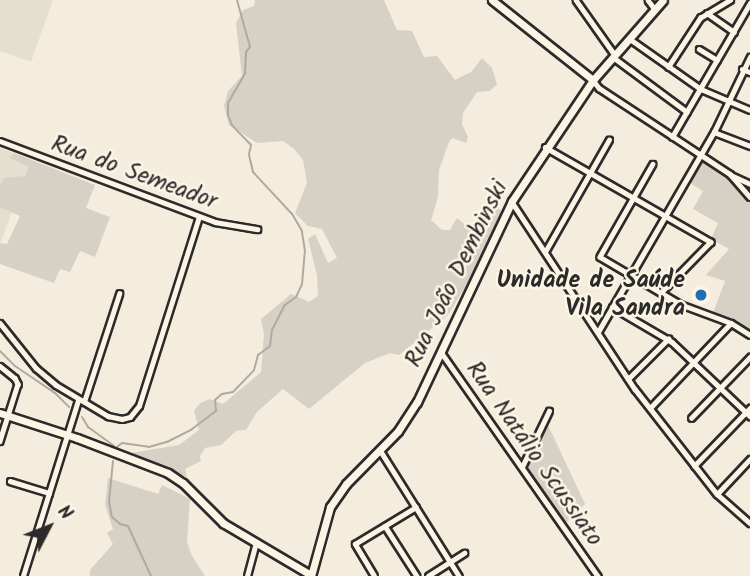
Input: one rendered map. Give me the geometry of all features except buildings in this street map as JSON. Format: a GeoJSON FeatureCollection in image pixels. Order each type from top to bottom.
{"type":"FeatureCollection","features":[{"type":"Feature","properties":{"kind":"main road"},"geometry":{"type":"LineString","coordinates":[[492,0],[593,80]]}},
{"type":"Feature","properties":{"kind":"main road","name":"Rua João Dembinski"},"geometry":{"type":"LineString","coordinates":[[312,576],[330,508],[346,484],[380,450],[411,411],[512,201],[545,147],[593,80],[663,0]]}},
{"type":"Feature","properties":{"kind":"main road"},"geometry":{"type":"LineString","coordinates":[[4,415],[68,435],[173,476],[215,518],[312,576]]}},
{"type":"Feature","properties":{"kind":"street"},"geometry":{"type":"LineString","coordinates":[[576,0],[614,56],[687,112]]}},
{"type":"Feature","properties":{"kind":"street"},"geometry":{"type":"LineString","coordinates":[[648,0],[654,8]]}},
{"type":"Feature","properties":{"kind":"street"},"geometry":{"type":"LineString","coordinates":[[668,67],[698,20],[730,0]]}},
{"type":"Feature","properties":{"kind":"street"},"geometry":{"type":"LineString","coordinates":[[672,136],[750,4]]}},
{"type":"Feature","properties":{"kind":"street"},"geometry":{"type":"LineString","coordinates":[[707,13],[734,32]]}},
{"type":"Feature","properties":{"kind":"street"},"geometry":{"type":"LineString","coordinates":[[629,38],[701,89],[750,110]]}},
{"type":"Feature","properties":{"kind":"street"},"geometry":{"type":"LineString","coordinates":[[699,49],[717,60]]}},
{"type":"Feature","properties":{"kind":"street"},"geometry":{"type":"LineString","coordinates":[[598,332],[714,132],[750,57]]}},
{"type":"Feature","properties":{"kind":"street"},"geometry":{"type":"LineString","coordinates":[[742,69],[750,72]]}},
{"type":"Feature","properties":{"kind":"street"},"geometry":{"type":"LineString","coordinates":[[593,80],[598,89],[730,174],[750,183]]}},
{"type":"Feature","properties":{"kind":"street"},"geometry":{"type":"LineString","coordinates":[[714,132],[750,146]]}},
{"type":"Feature","properties":{"kind":"street"},"geometry":{"type":"LineString","coordinates":[[545,252],[609,140]]}},
{"type":"Feature","properties":{"kind":"street","name":"Rua do Semeador"},"geometry":{"type":"LineString","coordinates":[[0,141],[200,217],[232,227],[257,229]]}},
{"type":"Feature","properties":{"kind":"street"},"geometry":{"type":"LineString","coordinates":[[545,147],[711,243],[661,293]]}},
{"type":"Feature","properties":{"kind":"street"},"geometry":{"type":"LineString","coordinates":[[653,164],[600,257],[687,307],[732,323],[750,335]]}},
{"type":"Feature","properties":{"kind":"street"},"geometry":{"type":"LineString","coordinates":[[730,174],[750,197]]}},
{"type":"Feature","properties":{"kind":"street"},"geometry":{"type":"LineString","coordinates":[[512,201],[628,379],[717,494],[750,523]]}},
{"type":"Feature","properties":{"kind":"street"},"geometry":{"type":"LineString","coordinates":[[0,323],[42,374],[81,401],[118,419],[134,414],[139,406],[200,217]]}},
{"type":"Feature","properties":{"kind":"street"},"geometry":{"type":"LineString","coordinates":[[23,576],[68,435],[119,294]]}},
{"type":"Feature","properties":{"kind":"street"},"geometry":{"type":"LineString","coordinates":[[612,307],[668,339],[749,412],[694,466]]}},
{"type":"Feature","properties":{"kind":"street"},"geometry":{"type":"LineString","coordinates":[[650,408],[732,323]]}},
{"type":"Feature","properties":{"kind":"street"},"geometry":{"type":"LineString","coordinates":[[628,379],[668,339]]}},
{"type":"Feature","properties":{"kind":"street","name":"Rua Natálio Scussiato"},"geometry":{"type":"LineString","coordinates":[[441,351],[598,576]]}},
{"type":"Feature","properties":{"kind":"street"},"geometry":{"type":"LineString","coordinates":[[691,418],[750,357]]}},
{"type":"Feature","properties":{"kind":"street"},"geometry":{"type":"LineString","coordinates":[[0,366],[17,381],[4,415],[0,441]]}},
{"type":"Feature","properties":{"kind":"street"},"geometry":{"type":"LineString","coordinates":[[522,467],[549,411]]}},
{"type":"Feature","properties":{"kind":"street"},"geometry":{"type":"LineString","coordinates":[[380,450],[459,576]]}},
{"type":"Feature","properties":{"kind":"street"},"geometry":{"type":"LineString","coordinates":[[717,494],[749,462]]}},
{"type":"Feature","properties":{"kind":"street"},"geometry":{"type":"LineString","coordinates":[[10,481],[50,493]]}},
{"type":"Feature","properties":{"kind":"street"},"geometry":{"type":"LineString","coordinates":[[374,576],[355,544],[416,507]]}},
{"type":"Feature","properties":{"kind":"street"},"geometry":{"type":"LineString","coordinates":[[385,526],[417,576]]}},
{"type":"Feature","properties":{"kind":"street"},"geometry":{"type":"LineString","coordinates":[[247,576],[256,543]]}},
{"type":"Feature","properties":{"kind":"street"},"geometry":{"type":"LineString","coordinates":[[428,576],[464,553]]}},
{"type":"Feature","properties":{"kind":"shaded area"},"geometry":{"type":"Polygon","coordinates":[[[0,0],[53,0],[31,62],[0,51],[0,0]]]}},
{"type":"Feature","properties":{"kind":"shaded area"},"geometry":{"type":"Polygon","coordinates":[[[255,0],[384,0],[397,30],[412,31],[424,57],[437,56],[455,80],[471,72],[482,58],[492,68],[497,84],[490,91],[477,92],[463,113],[462,124],[468,137],[466,143],[452,138],[449,142],[439,170],[438,197],[431,220],[442,230],[450,230],[457,218],[483,240],[497,206],[502,212],[468,282],[448,315],[399,355],[390,353],[365,363],[309,409],[283,389],[257,412],[246,430],[236,431],[221,445],[205,448],[200,456],[201,461],[185,469],[187,477],[131,453],[179,445],[199,430],[194,411],[200,403],[210,399],[223,404],[261,372],[264,334],[261,319],[291,294],[309,302],[318,296],[317,275],[308,239],[315,234],[328,263],[337,258],[322,229],[308,226],[295,213],[307,183],[303,160],[283,141],[257,143],[229,125],[224,106],[228,91],[242,76],[236,23],[243,10],[254,6],[255,0]]]}},
{"type":"Feature","properties":{"kind":"shaded area"},"geometry":{"type":"Polygon","coordinates":[[[0,148],[32,160],[0,244],[0,148]]]}},
{"type":"Feature","properties":{"kind":"shaded area"},"geometry":{"type":"Polygon","coordinates":[[[14,153],[95,185],[86,208],[110,217],[95,257],[80,251],[70,272],[60,269],[54,283],[0,264],[0,243],[7,244],[20,216],[0,207],[0,185],[4,178],[25,176],[29,167],[10,158],[14,153]]]}},
{"type":"Feature","properties":{"kind":"shaded area"},"geometry":{"type":"Polygon","coordinates":[[[701,161],[730,180],[750,202],[750,331],[713,313],[725,281],[706,275],[729,249],[711,239],[718,223],[693,209],[703,191],[687,181],[701,161]]]}},
{"type":"Feature","properties":{"kind":"shaded area"},"geometry":{"type":"Polygon","coordinates":[[[548,425],[585,504],[565,524],[525,468],[548,425]]]}},
{"type":"Feature","properties":{"kind":"shaded area"},"geometry":{"type":"Polygon","coordinates":[[[108,478],[158,494],[162,485],[190,499],[187,542],[192,556],[205,576],[90,576],[90,570],[113,544],[107,533],[113,529],[105,505],[108,478]]]}},
{"type":"Feature","properties":{"kind":"waterway"},"geometry":{"type":"LineString","coordinates":[[117,447],[122,443],[149,447],[167,442],[192,429],[216,411],[215,400],[222,394],[233,392],[254,370],[258,355],[270,346],[272,330],[285,305],[296,297],[302,284],[305,251],[302,231],[292,214],[253,172],[249,154],[251,145],[232,125],[228,115],[228,103],[245,73],[246,52],[250,47],[237,0]]}},
{"type":"Feature","properties":{"kind":"waterway"},"geometry":{"type":"LineString","coordinates":[[0,351],[15,366],[55,393],[69,407]]}},
{"type":"Feature","properties":{"kind":"waterway"},"geometry":{"type":"LineString","coordinates":[[82,417],[88,427],[114,446]]}},
{"type":"Feature","properties":{"kind":"waterway"},"geometry":{"type":"LineString","coordinates":[[113,461],[109,502],[112,517],[120,524],[128,526],[151,576]]}},
{"type":"Feature","properties":{"kind":"place","name":"Unidade de Saúde Vila Sandra"},"geometry":{"type":"Point","coordinates":[701,295]}}]}
